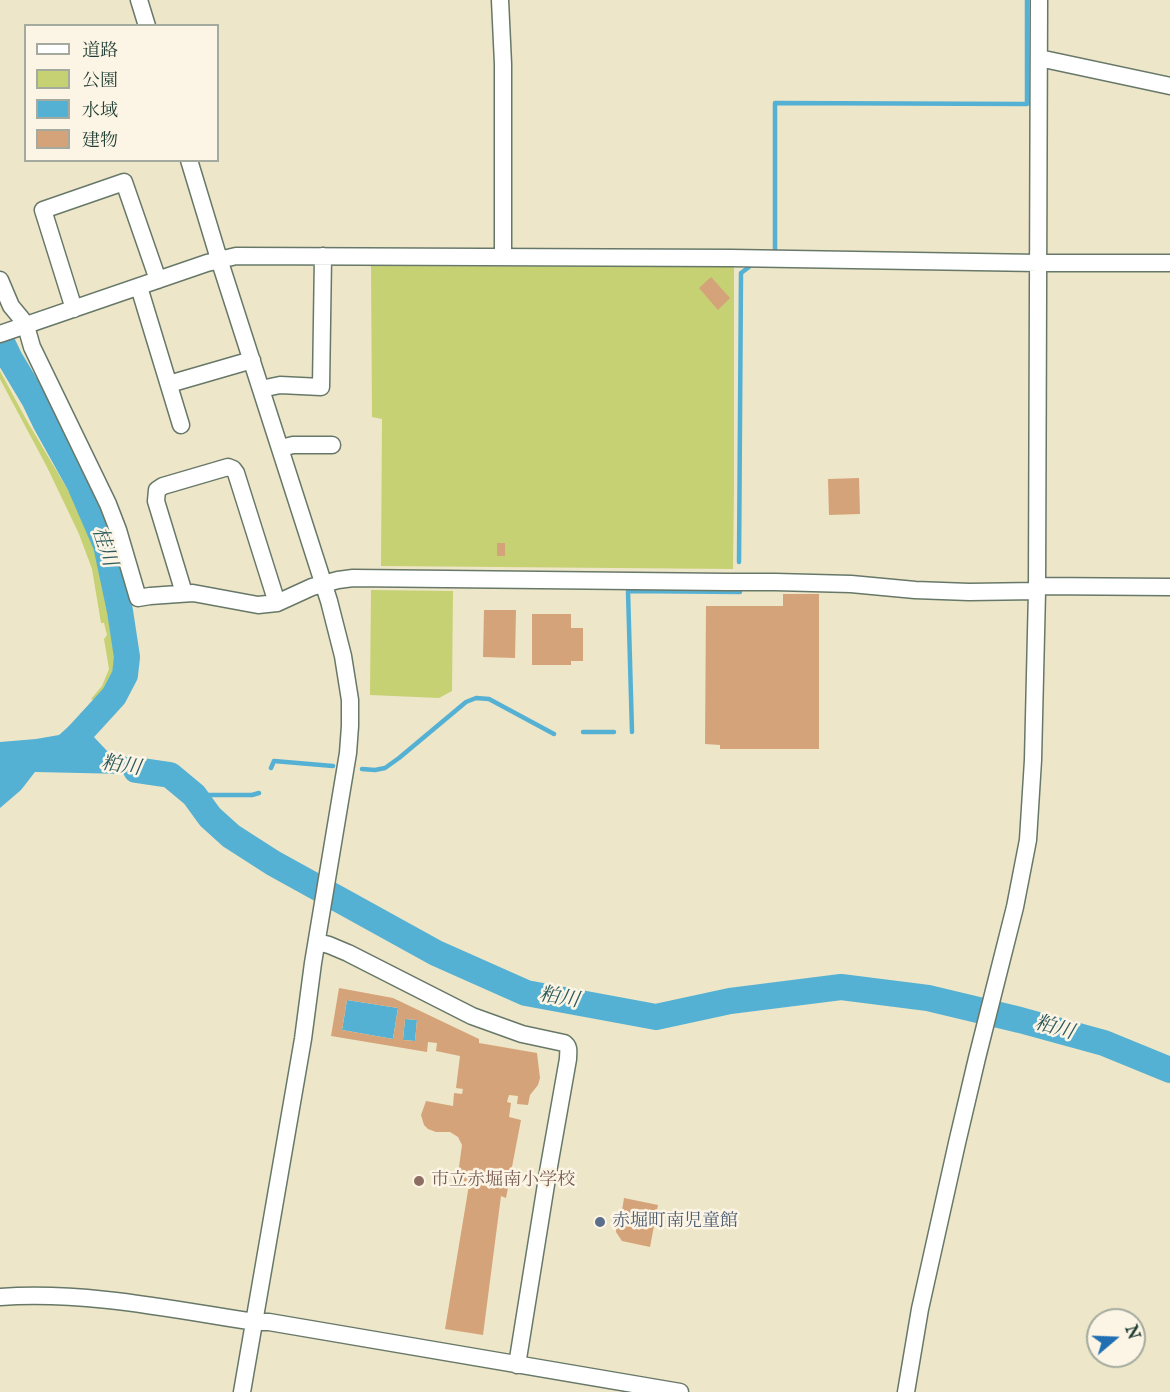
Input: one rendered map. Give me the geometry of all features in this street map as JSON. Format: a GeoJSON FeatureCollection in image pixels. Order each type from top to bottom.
{"type":"FeatureCollection","features":[{"type":"Feature","properties":{"kind":"street"},"geometry":{"type":"LineString","coordinates":[[139,0],[146,24]]}},
{"type":"Feature","properties":{"kind":"street"},"geometry":{"type":"LineString","coordinates":[[500,0],[503,64],[503,257]]}},
{"type":"Feature","properties":{"kind":"street"},"geometry":{"type":"LineString","coordinates":[[906,1392],[921,1309],[978,1054],[1016,907],[1028,840],[1033,760],[1037,589],[1039,0]]}},
{"type":"Feature","properties":{"kind":"street"},"geometry":{"type":"LineString","coordinates":[[1039,58],[1170,86]]}},
{"type":"Feature","properties":{"kind":"street"},"geometry":{"type":"LineString","coordinates":[[190,162],[324,584],[343,656],[350,700],[348,753],[303,1039],[242,1392]]}},
{"type":"Feature","properties":{"kind":"street"},"geometry":{"type":"LineString","coordinates":[[74,309],[43,210],[124,182],[158,280]]}},
{"type":"Feature","properties":{"kind":"street"},"geometry":{"type":"LineString","coordinates":[[0,334],[219,259],[236,256],[1170,263]]}},
{"type":"Feature","properties":{"kind":"street"},"geometry":{"type":"LineString","coordinates":[[261,389],[280,385],[321,387],[323,256]]}},
{"type":"Feature","properties":{"kind":"street"},"geometry":{"type":"LineString","coordinates":[[0,280],[11,306],[21,318],[32,347],[108,504],[138,598],[193,593],[258,605],[277,603],[312,587],[352,578],[775,582],[862,584],[915,590],[969,592],[1170,587]]}},
{"type":"Feature","properties":{"kind":"street"},"geometry":{"type":"LineString","coordinates":[[139,286],[181,425]]}},
{"type":"Feature","properties":{"kind":"street"},"geometry":{"type":"LineString","coordinates":[[169,384],[252,360]]}},
{"type":"Feature","properties":{"kind":"street"},"geometry":{"type":"LineString","coordinates":[[280,448],[293,445],[332,445]]}},
{"type":"Feature","properties":{"kind":"street"},"geometry":{"type":"LineString","coordinates":[[184,593],[156,501],[157,490],[163,486],[228,467],[236,473],[277,603]]}},
{"type":"Feature","properties":{"kind":"street"},"geometry":{"type":"LineString","coordinates":[[318,934],[329,945],[472,1016],[522,1034],[567,1045],[568,1059],[517,1365]]}},
{"type":"Feature","properties":{"kind":"street"},"geometry":{"type":"LineString","coordinates":[[0,1298],[30,1295],[78,1297],[254,1322],[269,1322],[680,1392]]}},
{"type":"Feature","properties":{"kind":"green space"},"geometry":{"type":"Polygon","coordinates":[[[371,266],[734,267],[733,569],[381,566],[382,419],[372,417],[371,266]]]}},
{"type":"Feature","properties":{"kind":"green space"},"geometry":{"type":"Polygon","coordinates":[[[0,371],[75,502],[97,550],[118,637],[120,676],[112,691],[99,702],[91,699],[102,686],[109,669],[104,639],[107,635],[104,623],[101,623],[92,569],[79,534],[47,467],[0,379],[0,371]]]}},
{"type":"Feature","properties":{"kind":"green space"},"geometry":{"type":"Polygon","coordinates":[[[371,590],[453,591],[452,691],[439,698],[370,695],[371,590]]]}},
{"type":"Feature","properties":{"kind":"water"},"geometry":{"type":"Polygon","coordinates":[[[77,719],[109,753],[148,762],[170,775],[35,772],[21,790],[0,808],[0,742],[59,735],[77,719]]]}},
{"type":"Feature","properties":{"kind":"water"},"geometry":{"type":"Polygon","coordinates":[[[347,1000],[398,1008],[393,1039],[342,1030],[347,1000]]]}},
{"type":"Feature","properties":{"kind":"water"},"geometry":{"type":"Polygon","coordinates":[[[405,1019],[417,1020],[415,1041],[403,1040],[405,1019]]]}},
{"type":"Feature","properties":{"kind":"building"},"geometry":{"type":"Polygon","coordinates":[[[711,277],[730,298],[718,310],[699,288],[711,277]]]}},
{"type":"Feature","properties":{"kind":"building"},"geometry":{"type":"Polygon","coordinates":[[[859,478],[860,514],[829,515],[828,479],[859,478]]]}},
{"type":"Feature","properties":{"kind":"building"},"geometry":{"type":"Polygon","coordinates":[[[497,543],[505,543],[505,556],[497,556],[497,543]]]}},
{"type":"Feature","properties":{"kind":"building"},"geometry":{"type":"Polygon","coordinates":[[[783,594],[819,594],[819,749],[720,749],[720,745],[705,744],[706,606],[783,606],[783,594]]]}},
{"type":"Feature","properties":{"kind":"building"},"geometry":{"type":"Polygon","coordinates":[[[484,610],[516,610],[515,658],[483,657],[484,610]]]}},
{"type":"Feature","properties":{"kind":"building"},"geometry":{"type":"Polygon","coordinates":[[[532,614],[571,614],[571,628],[583,628],[583,661],[571,661],[571,665],[532,665],[532,614]]]}},
{"type":"Feature","properties":{"kind":"building"},"geometry":{"type":"Polygon","coordinates":[[[339,988],[393,998],[479,1039],[479,1043],[537,1053],[540,1078],[538,1085],[530,1095],[528,1105],[517,1104],[518,1096],[509,1095],[507,1102],[511,1103],[509,1117],[521,1120],[506,1198],[501,1196],[483,1335],[445,1329],[469,1185],[457,1182],[462,1145],[458,1137],[450,1132],[436,1132],[428,1129],[421,1115],[426,1101],[453,1106],[454,1093],[462,1094],[463,1089],[456,1088],[460,1056],[436,1051],[437,1043],[428,1042],[427,1052],[331,1036],[339,988]],[[347,1000],[342,1030],[393,1039],[398,1008],[347,1000]],[[405,1019],[403,1040],[415,1041],[417,1020],[405,1019]]]}},
{"type":"Feature","properties":{"kind":"building"},"geometry":{"type":"Polygon","coordinates":[[[624,1198],[658,1205],[650,1247],[622,1241],[616,1232],[624,1198]]]}},
{"type":"Feature","properties":{"kind":"waterway"},"geometry":{"type":"LineString","coordinates":[[775,250],[775,103],[1027,104],[1027,0]]}},
{"type":"Feature","properties":{"kind":"waterway"},"geometry":{"type":"LineString","coordinates":[[739,562],[741,273],[749,267]]}},
{"type":"Feature","properties":{"kind":"waterway","name":"桂川"},"geometry":{"type":"LineString","coordinates":[[0,338],[80,485],[106,545],[127,657],[125,675],[114,696],[61,754]]}},
{"type":"Feature","properties":{"kind":"waterway"},"geometry":{"type":"LineString","coordinates":[[632,732],[628,591],[740,592]]}},
{"type":"Feature","properties":{"kind":"waterway"},"geometry":{"type":"LineString","coordinates":[[362,769],[385,768],[466,702],[476,698],[489,699],[554,734]]}},
{"type":"Feature","properties":{"kind":"waterway"},"geometry":{"type":"LineString","coordinates":[[583,732],[614,732]]}},
{"type":"Feature","properties":{"kind":"waterway"},"geometry":{"type":"LineString","coordinates":[[271,768],[274,761],[333,766]]}},
{"type":"Feature","properties":{"kind":"waterway","name":"粕川"},"geometry":{"type":"LineString","coordinates":[[136,770],[170,775],[194,795],[210,817],[231,836],[273,863],[436,953],[526,993],[656,1017],[730,1001],[841,987],[928,998],[1020,1020],[1104,1043],[1170,1070]]}},
{"type":"Feature","properties":{"kind":"waterway"},"geometry":{"type":"LineString","coordinates":[[194,795],[259,793]]}},
{"type":"Feature","properties":{"kind":"place","name":"市立赤堀南小学校"},"geometry":{"type":"Point","coordinates":[419,1181]}},
{"type":"Feature","properties":{"kind":"place","name":"赤堀町南児童館"},"geometry":{"type":"Point","coordinates":[600,1222]}}]}
